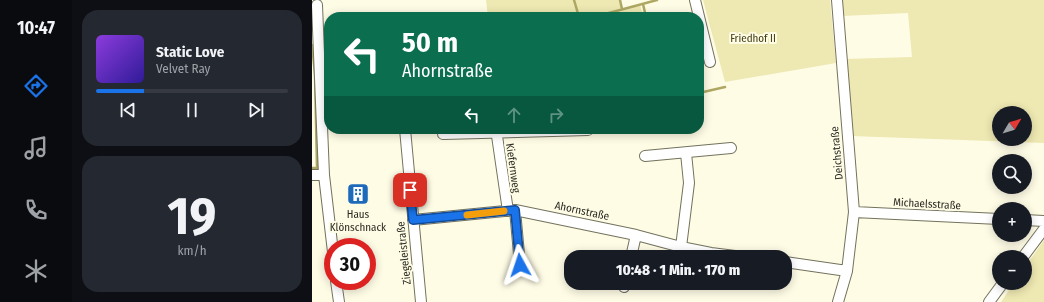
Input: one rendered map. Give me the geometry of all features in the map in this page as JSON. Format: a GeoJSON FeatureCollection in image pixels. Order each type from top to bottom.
{"type":"FeatureCollection","features":[{"type":"Feature","properties":{"kind":"street"},"geometry":{"type":"LineString","coordinates":[[695,0],[698,12]]}},
{"type":"Feature","properties":{"kind":"street","name":"Deichstraße"},"geometry":{"type":"LineString","coordinates":[[837,0],[854,212],[847,271],[838,302]]}},
{"type":"Feature","properties":{"kind":"street"},"geometry":{"type":"LineString","coordinates":[[317,5],[324,175],[331,238]]}},
{"type":"Feature","properties":{"kind":"street"},"geometry":{"type":"LineString","coordinates":[[704,37],[710,62]]}},
{"type":"Feature","properties":{"kind":"street","name":"Ziegeleistraße"},"geometry":{"type":"LineString","coordinates":[[405,134],[421,302]]}},
{"type":"Feature","properties":{"kind":"street","name":"Kiefernweg"},"geometry":{"type":"LineString","coordinates":[[497,134],[512,210],[520,265]]}},
{"type":"Feature","properties":{"kind":"street"},"geometry":{"type":"LineString","coordinates":[[645,156],[731,148]]}},
{"type":"Feature","properties":{"kind":"street"},"geometry":{"type":"LineString","coordinates":[[681,247],[689,183],[686,152]]}},
{"type":"Feature","properties":{"kind":"street"},"geometry":{"type":"LineString","coordinates":[[312,176],[324,175]]}},
{"type":"Feature","properties":{"kind":"street","name":"Ahornstraße"},"geometry":{"type":"LineString","coordinates":[[413,220],[512,210],[636,235],[692,250]]}},
{"type":"Feature","properties":{"kind":"street","name":"Michaelsstraße"},"geometry":{"type":"LineString","coordinates":[[854,212],[992,219]]}},
{"type":"Feature","properties":{"kind":"street"},"geometry":{"type":"LineString","coordinates":[[1032,220],[1044,221]]}},
{"type":"Feature","properties":{"kind":"street"},"geometry":{"type":"LineString","coordinates":[[1028,250],[1044,229]]}},
{"type":"Feature","properties":{"kind":"street"},"geometry":{"type":"LineString","coordinates":[[633,250],[636,235]]}},
{"type":"Feature","properties":{"kind":"street"},"geometry":{"type":"LineString","coordinates":[[792,263],[847,271]]}},
{"type":"Feature","properties":{"kind":"street"},"geometry":{"type":"LineString","coordinates":[[337,290],[339,302]]}},
{"type":"Feature","properties":{"kind":"street"},"geometry":{"type":"LineString","coordinates":[[989,302],[998,290]]}},
{"type":"Feature","properties":{"kind":"green space"},"geometry":{"type":"Polygon","coordinates":[[[486,0],[620,0],[622,9],[640,4],[642,12],[487,12],[486,0]]]}},
{"type":"Feature","properties":{"kind":"green space","name":"Friedhof II"},"geometry":{"type":"Polygon","coordinates":[[[703,0],[830,0],[836,63],[725,82],[703,0]]]}},
{"type":"Feature","properties":{"kind":"green space"},"geometry":{"type":"Polygon","coordinates":[[[841,0],[1044,0],[1044,143],[1032,143],[1032,106],[992,106],[992,141],[851,136],[845,59],[912,57],[908,13],[842,16],[841,0]]]}},
{"type":"Feature","properties":{"kind":"green space"},"geometry":{"type":"Polygon","coordinates":[[[1044,240],[1044,302],[1001,302],[1009,290],[1032,290],[1032,257],[1044,240]]]}},
{"type":"Feature","properties":{"kind":"waterway"},"geometry":{"type":"LineString","coordinates":[[574,0],[578,12]]}},
{"type":"Feature","properties":{"kind":"waterway"},"geometry":{"type":"LineString","coordinates":[[620,0],[622,9]]}},
{"type":"Feature","properties":{"kind":"waterway"},"geometry":{"type":"LineString","coordinates":[[613,12],[657,0]]}},
{"type":"Feature","properties":{"kind":"waterway"},"geometry":{"type":"LineString","coordinates":[[643,4],[645,12]]}},
{"type":"Feature","properties":{"kind":"waterway"},"geometry":{"type":"LineString","coordinates":[[312,45],[315,74],[317,168],[312,168]]}},
{"type":"Feature","properties":{"kind":"waterway"},"geometry":{"type":"LineString","coordinates":[[704,92],[725,87]]}},
{"type":"Feature","properties":{"kind":"slow traffic"},"geometry":{"type":"LineString","coordinates":[[467,215],[504,211]]}},
{"type":"Feature","properties":{"kind":"place","name":"Haus Klönschnack"},"geometry":{"type":"Point","coordinates":[358,194]}},
{"type":"Feature","properties":{"kind":"route"},"geometry":{"type":"LineString","coordinates":[[410,190],[413,220],[515,210],[520,265]]}}]}
